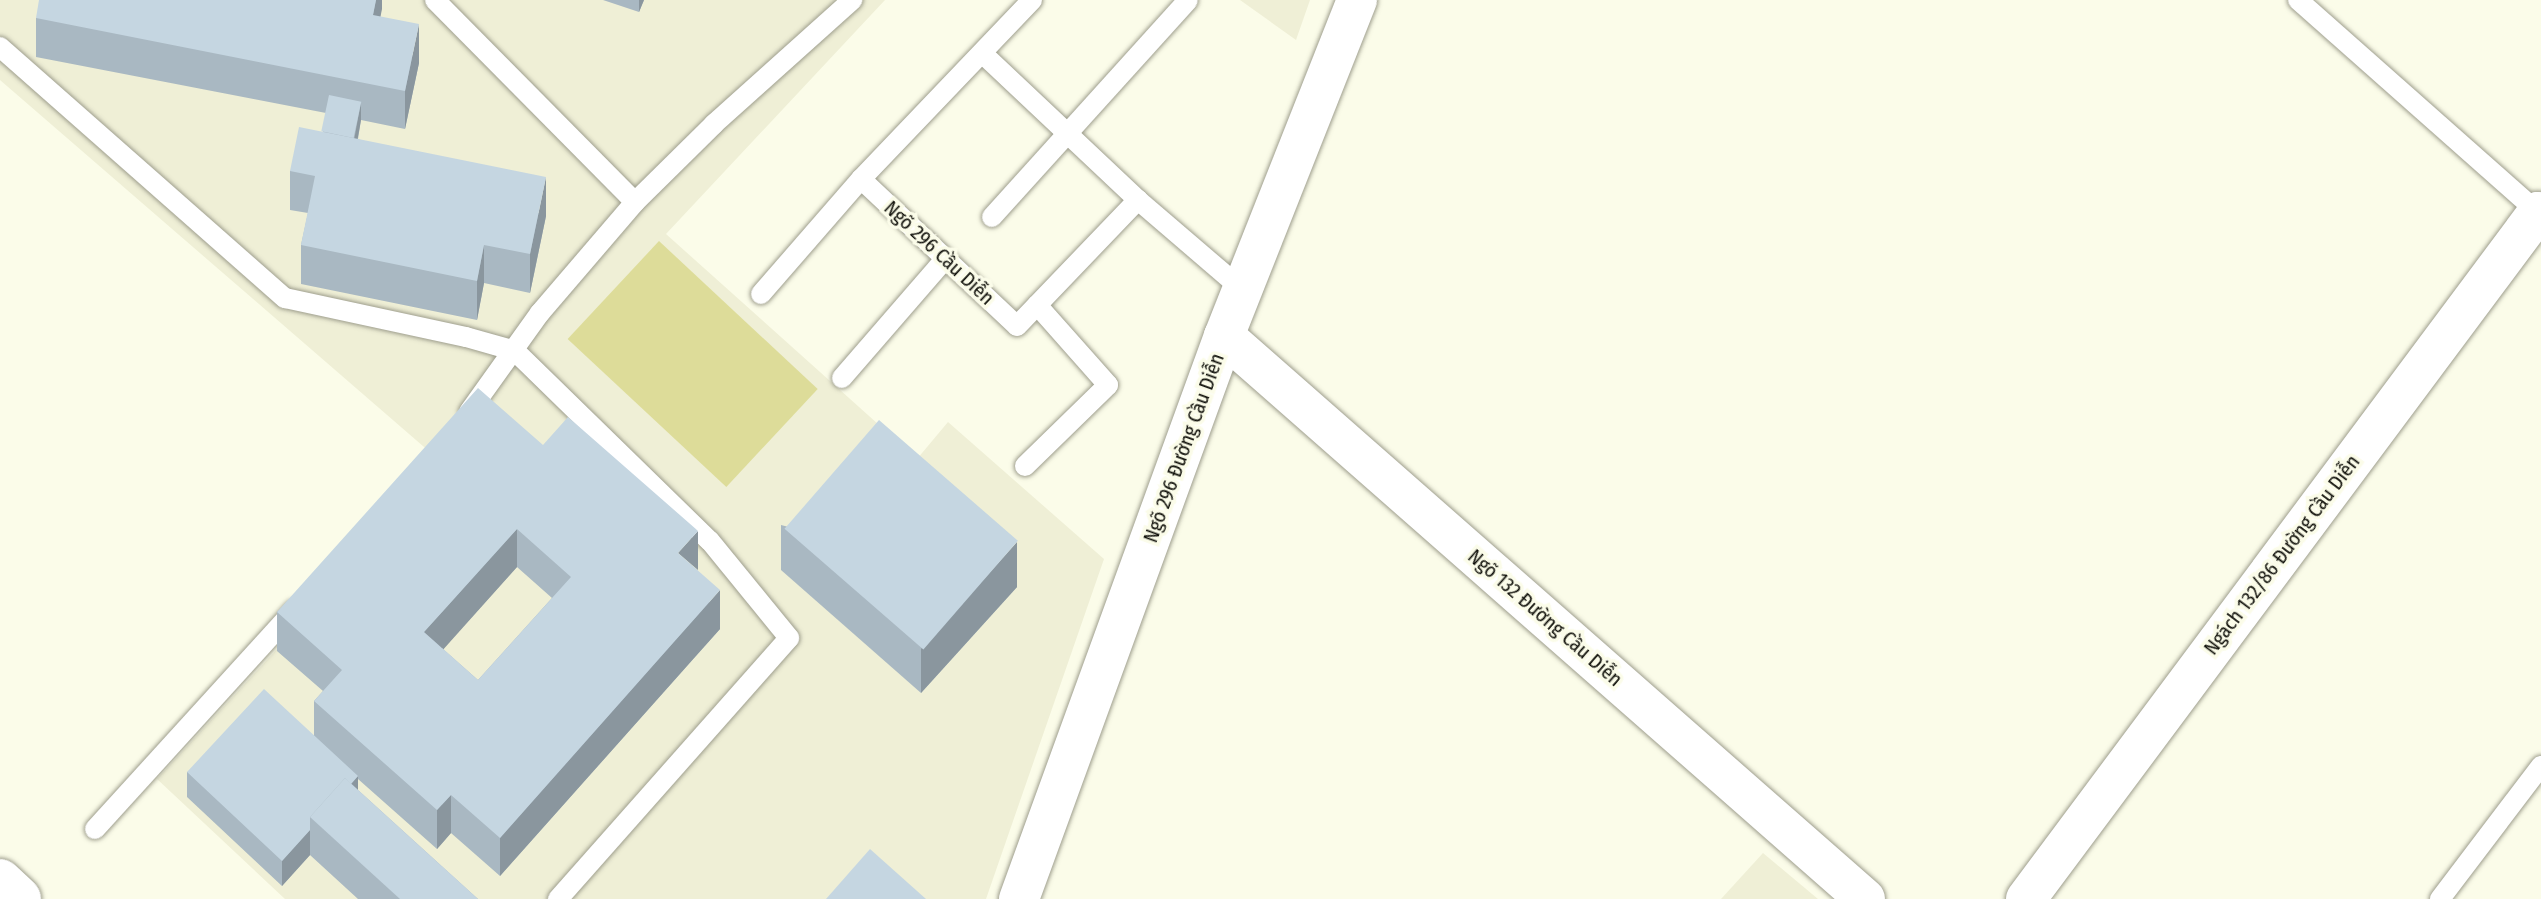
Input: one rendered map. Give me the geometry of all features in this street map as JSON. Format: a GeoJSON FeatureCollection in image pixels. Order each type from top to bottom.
{"type":"FeatureCollection","features":[{"type":"Feature","properties":{"kind":"highway"},"geometry":{"type":"LineString","coordinates":[[0,881],[19,899]]}},
{"type":"Feature","properties":{"kind":"street","name":"Ngõ 296 Đường Cầu Diễn"},"geometry":{"type":"LineString","coordinates":[[1019,899],[1224,336],[1357,0]]}},
{"type":"Feature","properties":{"kind":"street","name":"Ngách 132/86 Đường Cầu Diễn"},"geometry":{"type":"LineString","coordinates":[[2026,899],[2540,213]]}},
{"type":"Feature","properties":{"kind":"street","name":"Ngõ 132 Đường Cầu Diễn"},"geometry":{"type":"LineString","coordinates":[[1224,336],[1865,899]]}},
{"type":"Feature","properties":{"kind":"lane"},"geometry":{"type":"LineString","coordinates":[[435,0],[635,202]]}},
{"type":"Feature","properties":{"kind":"lane"},"geometry":{"type":"LineString","coordinates":[[453,434],[540,313],[635,202],[714,124],[852,0]]}},
{"type":"Feature","properties":{"kind":"lane"},"geometry":{"type":"LineString","coordinates":[[761,294],[861,179],[1032,0]]}},
{"type":"Feature","properties":{"kind":"lane"},"geometry":{"type":"LineString","coordinates":[[992,217],[1188,0]]}},
{"type":"Feature","properties":{"kind":"lane"},"geometry":{"type":"LineString","coordinates":[[2298,0],[2540,213]]}},
{"type":"Feature","properties":{"kind":"lane"},"geometry":{"type":"LineString","coordinates":[[0,47],[285,298],[466,337],[515,351],[710,541],[789,638],[558,899]]}},
{"type":"Feature","properties":{"kind":"lane"},"geometry":{"type":"LineString","coordinates":[[982,53],[1138,200],[1243,290]]}},
{"type":"Feature","properties":{"kind":"lane","name":"Ngõ 296 Cầu Diễn"},"geometry":{"type":"LineString","coordinates":[[861,179],[1017,326],[1138,200]]}},
{"type":"Feature","properties":{"kind":"lane"},"geometry":{"type":"LineString","coordinates":[[842,378],[945,259]]}},
{"type":"Feature","properties":{"kind":"lane"},"geometry":{"type":"LineString","coordinates":[[1025,466],[1108,385],[1037,305]]}},
{"type":"Feature","properties":{"kind":"lane"},"geometry":{"type":"LineString","coordinates":[[95,829],[306,597]]}},
{"type":"Feature","properties":{"kind":"lane"},"geometry":{"type":"LineString","coordinates":[[2440,899],[2541,766]]}},
{"type":"Feature","properties":{"kind":"shaded area"},"geometry":{"type":"Polygon","coordinates":[[[0,0],[885,0],[666,234],[917,459],[948,422],[1104,559],[986,899],[285,899],[157,779],[446,466],[0,80],[0,0]]]}},
{"type":"Feature","properties":{"kind":"shaded area"},"geometry":{"type":"Polygon","coordinates":[[[1240,0],[1310,0],[1296,40],[1240,0]]]}},
{"type":"Feature","properties":{"kind":"shaded area"},"geometry":{"type":"Polygon","coordinates":[[[659,241],[818,389],[726,487],[568,339],[659,241]]]}},
{"type":"Feature","properties":{"kind":"shaded area"},"geometry":{"type":"Polygon","coordinates":[[[1763,853],[1818,899],[1721,899],[1763,853]]]}},
{"type":"Feature","properties":{"kind":"building"},"geometry":{"type":"Polygon","coordinates":[[[39,0],[376,0],[373,15],[419,24],[405,91],[36,18],[39,0]]]}},
{"type":"Feature","properties":{"kind":"building"},"geometry":{"type":"Polygon","coordinates":[[[329,95],[361,102],[354,138],[321,131],[329,95]]]}},
{"type":"Feature","properties":{"kind":"building"},"geometry":{"type":"Polygon","coordinates":[[[299,127],[546,177],[530,254],[484,245],[477,281],[301,245],[315,176],[290,171],[299,127]]]}},
{"type":"Feature","properties":{"kind":"building"},"geometry":{"type":"Polygon","coordinates":[[[478,388],[543,445],[568,417],[698,531],[678,553],[720,590],[500,838],[451,795],[437,810],[314,701],[342,670],[277,612],[478,388]],[[517,529],[424,632],[478,680],[571,577],[517,529]]]}},
{"type":"Feature","properties":{"kind":"building"},"geometry":{"type":"Polygon","coordinates":[[[879,420],[1018,541],[923,649],[785,529],[879,420]]]}},
{"type":"Feature","properties":{"kind":"building"},"geometry":{"type":"Polygon","coordinates":[[[264,689],[358,776],[351,784],[345,778],[310,817],[310,830],[282,861],[187,772],[264,689]]]}},
{"type":"Feature","properties":{"kind":"building"},"geometry":{"type":"Polygon","coordinates":[[[345,778],[478,899],[400,899],[310,817],[345,778]]]}},
{"type":"Feature","properties":{"kind":"building"},"geometry":{"type":"Polygon","coordinates":[[[870,849],[926,899],[826,899],[870,849]]]}}]}
